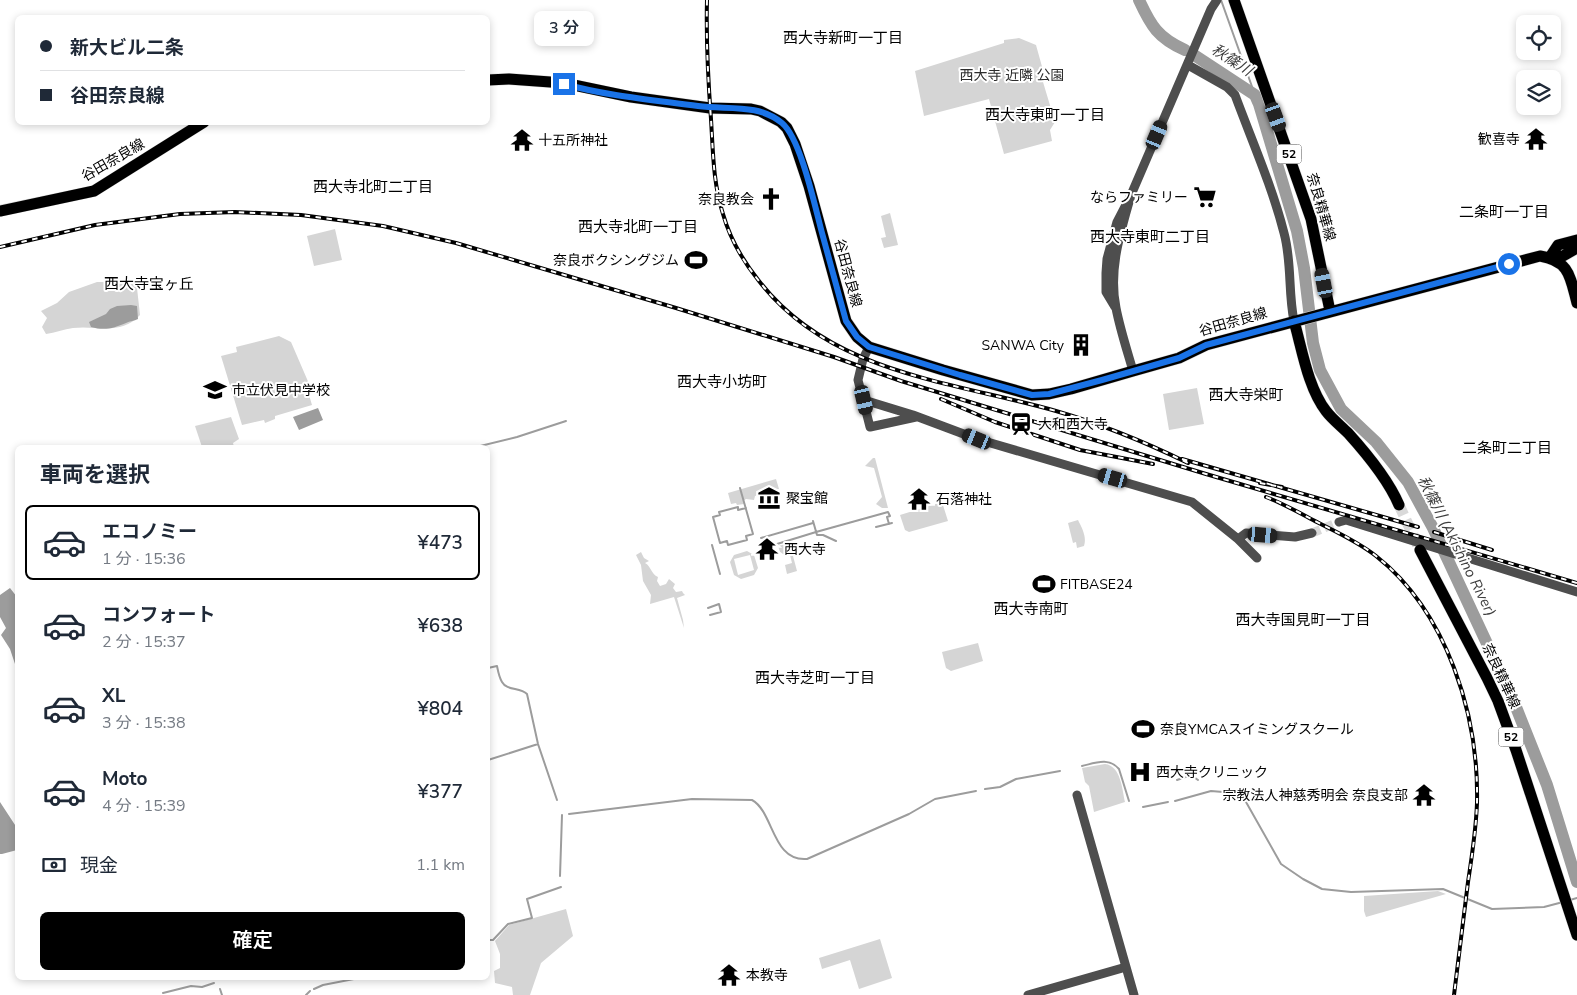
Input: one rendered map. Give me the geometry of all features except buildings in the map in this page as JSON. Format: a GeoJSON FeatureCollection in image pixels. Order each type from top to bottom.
{"type":"FeatureCollection","features":[{"type":"Feature","properties":{"kind":"main road","name":"奈良精華線"},"geometry":{"type":"LineString","coordinates":[[1234,0],[1311,219],[1326,312]]}},
{"type":"Feature","properties":{"kind":"main road","name":"谷田奈良線"},"geometry":{"type":"LineString","coordinates":[[490,80],[509,79],[564,84],[630,97],[710,108],[751,109],[760,111],[781,122],[787,128],[795,144],[809,186],[846,321],[857,337],[869,347],[960,375],[1032,395],[1049,394],[1179,358],[1206,345],[1296,320]]}},
{"type":"Feature","properties":{"kind":"main road","name":"谷田奈良線"},"geometry":{"type":"LineString","coordinates":[[0,212],[94,191],[199,125]]}},
{"type":"Feature","properties":{"kind":"main road"},"geometry":{"type":"LineString","coordinates":[[1553,259],[1558,245],[1577,240]]}},
{"type":"Feature","properties":{"kind":"main road"},"geometry":{"type":"LineString","coordinates":[[1553,259],[1577,248]]}},
{"type":"Feature","properties":{"kind":"main road"},"geometry":{"type":"LineString","coordinates":[[1399,505],[1375,467],[1349,435],[1326,411],[1318,398],[1312,384],[1296,320],[1540,256],[1553,259],[1564,266],[1577,303]]}},
{"type":"Feature","properties":{"kind":"main road","name":"奈良精華線"},"geometry":{"type":"LineString","coordinates":[[1424,548],[1498,701],[1577,935]]}},
{"type":"Feature","properties":{"kind":"street"},"geometry":{"type":"LineString","coordinates":[[1132,371],[1115,307],[1106,292],[1107,259],[1117,222],[1132,195],[1211,9],[1218,0]]}},
{"type":"Feature","properties":{"kind":"street"},"geometry":{"type":"LineString","coordinates":[[1190,61],[1227,87],[1235,95],[1272,192],[1285,234],[1290,305],[1296,320]]}},
{"type":"Feature","properties":{"kind":"street"},"geometry":{"type":"LineString","coordinates":[[869,347],[863,359],[858,380],[870,428],[916,417]]}},
{"type":"Feature","properties":{"kind":"street"},"geometry":{"type":"LineString","coordinates":[[864,400],[977,439],[1192,502],[1238,539],[1257,558]]}},
{"type":"Feature","properties":{"kind":"street"},"geometry":{"type":"LineString","coordinates":[[1339,522],[1346,520],[1424,548],[1459,556],[1577,592]]}},
{"type":"Feature","properties":{"kind":"street"},"geometry":{"type":"LineString","coordinates":[[1238,539],[1246,533],[1295,538],[1312,533]]}},
{"type":"Feature","properties":{"kind":"street"},"geometry":{"type":"LineString","coordinates":[[1077,795],[1134,995]]}},
{"type":"Feature","properties":{"kind":"street"},"geometry":{"type":"LineString","coordinates":[[1028,995],[1126,967]]}},
{"type":"Feature","properties":{"kind":"green space","name":"西大寺 近隣 公園"},"geometry":{"type":"Polygon","coordinates":[[[1019,38],[1036,45],[1046,81],[1043,82],[1055,122],[1050,130],[1052,141],[1004,154],[989,99],[924,116],[915,71],[1004,43],[1004,40],[1019,38]]]}},
{"type":"Feature","properties":{"kind":"green space"},"geometry":{"type":"Polygon","coordinates":[[[890,213],[898,245],[884,248],[881,238],[886,237],[881,216],[890,213]]]}},
{"type":"Feature","properties":{"kind":"green space"},"geometry":{"type":"Polygon","coordinates":[[[335,229],[342,260],[314,266],[307,236],[335,229]]]}},
{"type":"Feature","properties":{"kind":"green space"},"geometry":{"type":"Polygon","coordinates":[[[97,282],[131,282],[137,288],[140,315],[133,321],[117,328],[82,327],[46,334],[42,327],[47,318],[41,311],[57,303],[69,292],[97,282]]]}},
{"type":"Feature","properties":{"kind":"green space"},"geometry":{"type":"Polygon","coordinates":[[[279,336],[291,342],[313,393],[309,395],[312,405],[275,416],[275,419],[265,423],[264,420],[242,425],[221,356],[237,352],[236,347],[279,336]]]}},
{"type":"Feature","properties":{"kind":"green space"},"geometry":{"type":"Polygon","coordinates":[[[1197,388],[1204,424],[1169,430],[1163,394],[1197,388]]]}},
{"type":"Feature","properties":{"kind":"green space"},"geometry":{"type":"Polygon","coordinates":[[[231,417],[239,439],[233,443],[234,445],[201,445],[195,426],[231,417]]]}},
{"type":"Feature","properties":{"kind":"green space"},"geometry":{"type":"Polygon","coordinates":[[[875,458],[888,508],[882,508],[876,504],[882,497],[874,468],[865,466],[875,458]]]}},
{"type":"Feature","properties":{"kind":"green space"},"geometry":{"type":"Polygon","coordinates":[[[776,479],[779,489],[755,496],[754,500],[746,499],[743,501],[744,504],[731,504],[728,493],[776,479]]]}},
{"type":"Feature","properties":{"kind":"green space"},"geometry":{"type":"Polygon","coordinates":[[[942,502],[948,521],[909,532],[905,530],[900,515],[942,502]]]}},
{"type":"Feature","properties":{"kind":"green space"},"geometry":{"type":"Polygon","coordinates":[[[1078,520],[1085,539],[1084,546],[1077,548],[1076,542],[1073,543],[1068,523],[1078,520]]]}},
{"type":"Feature","properties":{"kind":"green space"},"geometry":{"type":"Polygon","coordinates":[[[790,543],[792,551],[795,550],[797,555],[793,556],[797,571],[787,574],[785,565],[792,563],[790,555],[787,553],[781,555],[778,546],[790,543]]]}},
{"type":"Feature","properties":{"kind":"green space"},"geometry":{"type":"Polygon","coordinates":[[[747,551],[754,555],[758,568],[754,575],[741,579],[734,575],[730,562],[734,555],[747,551]],[[750,555],[734,559],[738,575],[754,570],[750,555]]]}},
{"type":"Feature","properties":{"kind":"green space"},"geometry":{"type":"Polygon","coordinates":[[[641,552],[644,558],[649,561],[645,563],[658,577],[657,581],[660,586],[666,584],[669,579],[675,584],[673,588],[676,592],[682,591],[685,595],[677,598],[684,628],[674,597],[650,604],[651,595],[643,581],[641,565],[636,555],[641,552]]]}},
{"type":"Feature","properties":{"kind":"green space"},"geometry":{"type":"Polygon","coordinates":[[[978,643],[983,661],[951,671],[946,668],[942,652],[978,643]]]}},
{"type":"Feature","properties":{"kind":"green space"},"geometry":{"type":"Polygon","coordinates":[[[1105,764],[1118,773],[1125,802],[1094,812],[1089,786],[1085,782],[1082,768],[1105,764]]]}},
{"type":"Feature","properties":{"kind":"green space"},"geometry":{"type":"Polygon","coordinates":[[[1438,891],[1446,894],[1366,917],[1364,911],[1364,896],[1438,891]]]}},
{"type":"Feature","properties":{"kind":"green space"},"geometry":{"type":"Polygon","coordinates":[[[566,909],[573,936],[541,963],[530,995],[513,995],[512,987],[495,983],[494,971],[500,968],[500,954],[495,941],[509,925],[566,909]]]}},
{"type":"Feature","properties":{"kind":"green space"},"geometry":{"type":"Polygon","coordinates":[[[880,939],[892,978],[859,989],[850,960],[822,969],[819,958],[880,939]]]}},
{"type":"Feature","properties":{"kind":"shaded area"},"geometry":{"type":"Polygon","coordinates":[[[117,306],[137,306],[138,319],[109,328],[91,327],[89,322],[106,314],[110,309],[117,306]]]}},
{"type":"Feature","properties":{"kind":"shaded area"},"geometry":{"type":"Polygon","coordinates":[[[318,408],[323,420],[299,430],[293,417],[318,408]]]}},
{"type":"Feature","properties":{"kind":"shaded area"},"geometry":{"type":"Polygon","coordinates":[[[10,588],[15,594],[15,664],[10,649],[1,635],[6,628],[0,617],[0,595],[10,588]]]}},
{"type":"Feature","properties":{"kind":"shaded area"},"geometry":{"type":"Polygon","coordinates":[[[0,802],[15,825],[15,851],[0,854],[0,802]]]}},
{"type":"Feature","properties":{"kind":"waterway","name":"秋篠川"},"geometry":{"type":"LineString","coordinates":[[1139,0],[1156,30],[1168,41],[1185,50]]}},
{"type":"Feature","properties":{"kind":"waterway"},"geometry":{"type":"LineString","coordinates":[[1221,0],[1255,95]]}},
{"type":"Feature","properties":{"kind":"waterway","name":"秋篠川 (Akishino River)"},"geometry":{"type":"LineString","coordinates":[[1191,53],[1255,95],[1297,231],[1304,268],[1313,343],[1320,370],[1341,409],[1376,442],[1408,482],[1433,528],[1512,697],[1547,785],[1577,882]]}},
{"type":"Feature","properties":{"kind":"waterway"},"geometry":{"type":"LineString","coordinates":[[484,445],[517,437],[566,421]]}},
{"type":"Feature","properties":{"kind":"waterway"},"geometry":{"type":"LineString","coordinates":[[740,488],[753,534],[746,536],[747,540],[728,545],[727,541],[720,543],[713,517],[720,515],[719,512],[738,507],[738,510],[746,508]]}},
{"type":"Feature","properties":{"kind":"waterway"},"geometry":{"type":"LineString","coordinates":[[816,532],[888,512],[890,516],[887,517],[889,524]]}},
{"type":"Feature","properties":{"kind":"waterway"},"geometry":{"type":"LineString","coordinates":[[813,521],[817,535],[823,535],[836,541]]}},
{"type":"Feature","properties":{"kind":"waterway"},"geometry":{"type":"LineString","coordinates":[[761,538],[813,523]]}},
{"type":"Feature","properties":{"kind":"waterway"},"geometry":{"type":"LineString","coordinates":[[876,527],[892,523]]}},
{"type":"Feature","properties":{"kind":"waterway"},"geometry":{"type":"LineString","coordinates":[[764,548],[816,532]]}},
{"type":"Feature","properties":{"kind":"waterway"},"geometry":{"type":"LineString","coordinates":[[712,545],[720,574]]}},
{"type":"Feature","properties":{"kind":"waterway"},"geometry":{"type":"LineString","coordinates":[[708,608],[719,604],[721,612],[710,615]]}},
{"type":"Feature","properties":{"kind":"waterway"},"geometry":{"type":"LineString","coordinates":[[490,668],[497,666],[504,685],[521,690],[527,694],[538,744],[557,800]]}},
{"type":"Feature","properties":{"kind":"waterway"},"geometry":{"type":"LineString","coordinates":[[490,759],[538,744]]}},
{"type":"Feature","properties":{"kind":"waterway"},"geometry":{"type":"LineString","coordinates":[[1082,766],[1097,762],[1115,765],[1119,769],[1129,801]]}},
{"type":"Feature","properties":{"kind":"waterway"},"geometry":{"type":"LineString","coordinates":[[985,789],[1000,787],[1016,779],[1060,771]]}},
{"type":"Feature","properties":{"kind":"waterway"},"geometry":{"type":"LineString","coordinates":[[1177,780],[1191,775],[1198,780]]}},
{"type":"Feature","properties":{"kind":"waterway"},"geometry":{"type":"LineString","coordinates":[[569,814],[692,799],[752,800],[765,815],[780,845],[787,853],[795,858],[807,859],[909,814],[935,799],[976,791]]}},
{"type":"Feature","properties":{"kind":"waterway"},"geometry":{"type":"LineString","coordinates":[[1175,801],[1211,791],[1235,793],[1246,802],[1281,864],[1322,889],[1351,892],[1443,889],[1492,909],[1544,907],[1563,902]]}},
{"type":"Feature","properties":{"kind":"waterway"},"geometry":{"type":"LineString","coordinates":[[1143,807],[1168,802]]}},
{"type":"Feature","properties":{"kind":"waterway"},"geometry":{"type":"LineString","coordinates":[[560,876],[562,815]]}},
{"type":"Feature","properties":{"kind":"waterway"},"geometry":{"type":"LineString","coordinates":[[490,940],[493,940],[508,924],[532,918],[527,899],[561,887]]}},
{"type":"Feature","properties":{"kind":"waterway"},"geometry":{"type":"LineString","coordinates":[[1570,900],[1577,898]]}},
{"type":"Feature","properties":{"kind":"waterway"},"geometry":{"type":"LineString","coordinates":[[314,989],[323,985],[349,980]]}},
{"type":"Feature","properties":{"kind":"waterway"},"geometry":{"type":"LineString","coordinates":[[163,993],[191,986],[202,987],[214,983]]}},
{"type":"Feature","properties":{"kind":"waterway"},"geometry":{"type":"LineString","coordinates":[[220,989],[222,995]]}},
{"type":"Feature","properties":{"kind":"waterway"},"geometry":{"type":"LineString","coordinates":[[306,995],[310,991]]}},
{"type":"Feature","properties":{"kind":"tunnel"},"geometry":{"type":"LineString","coordinates":[[1399,505],[1420,550]]}},
{"type":"Feature","properties":{"kind":"tunnel"},"geometry":{"type":"LineString","coordinates":[[1312,533],[1339,522]]}},
{"type":"Feature","properties":{"kind":"railway"},"geometry":{"type":"LineString","coordinates":[[707,0],[713,155],[715,179],[720,202],[729,232],[742,258],[759,281],[788,312],[821,336],[857,355],[895,370],[1073,416],[1123,434],[1188,463]]}},
{"type":"Feature","properties":{"kind":"railway"},"geometry":{"type":"LineString","coordinates":[[0,247],[95,225],[180,214],[235,212],[301,215],[383,226],[456,243],[676,308],[834,357],[901,381],[1206,474],[1577,583]]}},
{"type":"Feature","properties":{"kind":"railway"},"geometry":{"type":"LineString","coordinates":[[941,399],[995,422],[1080,450],[1153,464]]}},
{"type":"Feature","properties":{"kind":"railway"},"geometry":{"type":"LineString","coordinates":[[1182,459],[1418,527]]}},
{"type":"Feature","properties":{"kind":"railway"},"geometry":{"type":"LineString","coordinates":[[1260,483],[1282,487]]}},
{"type":"Feature","properties":{"kind":"railway"},"geometry":{"type":"LineString","coordinates":[[1266,497],[1345,536],[1376,556],[1401,579],[1422,606],[1440,636],[1454,668],[1465,701],[1472,735],[1477,803],[1474,843],[1454,995]]}},
{"type":"Feature","properties":{"kind":"railway"},"geometry":{"type":"LineString","coordinates":[[1434,532],[1492,550]]}},
{"type":"Feature","properties":{"kind":"place","name":"歓喜寺"},"geometry":{"type":"Point","coordinates":[1536,139]}},
{"type":"Feature","properties":{"kind":"place","name":"十五所神社"},"geometry":{"type":"Point","coordinates":[522,140]}},
{"type":"Feature","properties":{"kind":"place","name":"ならファミリー"},"geometry":{"type":"Point","coordinates":[1205,197]}},
{"type":"Feature","properties":{"kind":"place","name":"奈良教会"},"geometry":{"type":"Point","coordinates":[771,199]}},
{"type":"Feature","properties":{"kind":"place","name":"奈良ボクシングジム"},"geometry":{"type":"Point","coordinates":[696,260]}},
{"type":"Feature","properties":{"kind":"place","name":"SANWA City"},"geometry":{"type":"Point","coordinates":[1081,345]}},
{"type":"Feature","properties":{"kind":"place","name":"市立伏見中学校"},"geometry":{"type":"Point","coordinates":[215,390]}},
{"type":"Feature","properties":{"kind":"place","name":"大和西大寺"},"geometry":{"type":"Point","coordinates":[1021,424]}},
{"type":"Feature","properties":{"kind":"place","name":"聚宝館"},"geometry":{"type":"Point","coordinates":[769,498]}},
{"type":"Feature","properties":{"kind":"place","name":"石落神社"},"geometry":{"type":"Point","coordinates":[919,499]}},
{"type":"Feature","properties":{"kind":"place","name":"西大寺"},"geometry":{"type":"Point","coordinates":[767,549]}},
{"type":"Feature","properties":{"kind":"place","name":"FITBASE24"},"geometry":{"type":"Point","coordinates":[1044,584]}},
{"type":"Feature","properties":{"kind":"place","name":"奈良YMCAスイミングスクール"},"geometry":{"type":"Point","coordinates":[1143,729]}},
{"type":"Feature","properties":{"kind":"place","name":"西大寺クリニック"},"geometry":{"type":"Point","coordinates":[1140,772]}},
{"type":"Feature","properties":{"kind":"place","name":"宗教法人神慈秀明会 奈良支部"},"geometry":{"type":"Point","coordinates":[1424,795]}},
{"type":"Feature","properties":{"kind":"place","name":"本教寺"},"geometry":{"type":"Point","coordinates":[729,975]}},
{"type":"Feature","properties":{"kind":"district","name":"西大寺新町一丁目"},"geometry":{"type":"Point","coordinates":[843,38]}},
{"type":"Feature","properties":{"kind":"district","name":"西大寺東町一丁目"},"geometry":{"type":"Point","coordinates":[1045,115]}},
{"type":"Feature","properties":{"kind":"district","name":"西大寺北町二丁目"},"geometry":{"type":"Point","coordinates":[373,187]}},
{"type":"Feature","properties":{"kind":"district","name":"二条町一丁目"},"geometry":{"type":"Point","coordinates":[1504,212]}},
{"type":"Feature","properties":{"kind":"district","name":"西大寺北町一丁目"},"geometry":{"type":"Point","coordinates":[638,227]}},
{"type":"Feature","properties":{"kind":"district","name":"西大寺東町二丁目"},"geometry":{"type":"Point","coordinates":[1150,237]}},
{"type":"Feature","properties":{"kind":"district","name":"西大寺宝ヶ丘"},"geometry":{"type":"Point","coordinates":[149,284]}},
{"type":"Feature","properties":{"kind":"district","name":"西大寺小坊町"},"geometry":{"type":"Point","coordinates":[722,382]}},
{"type":"Feature","properties":{"kind":"district","name":"西大寺栄町"},"geometry":{"type":"Point","coordinates":[1246,395]}},
{"type":"Feature","properties":{"kind":"district","name":"二条町二丁目"},"geometry":{"type":"Point","coordinates":[1507,448]}},
{"type":"Feature","properties":{"kind":"district","name":"西大寺南町"},"geometry":{"type":"Point","coordinates":[1031,609]}},
{"type":"Feature","properties":{"kind":"district","name":"西大寺国見町一丁目"},"geometry":{"type":"Point","coordinates":[1303,620]}},
{"type":"Feature","properties":{"kind":"district","name":"西大寺芝町一丁目"},"geometry":{"type":"Point","coordinates":[815,678]}},
{"type":"Feature","properties":{"kind":"route"},"geometry":{"type":"LineString","coordinates":[[564,84],[630,97],[710,108],[751,109],[760,111],[781,122],[787,128],[798,152],[846,321],[857,337],[869,347],[1032,395],[1049,394],[1071,389],[1179,358],[1201,346],[1509,264]]}}]}
